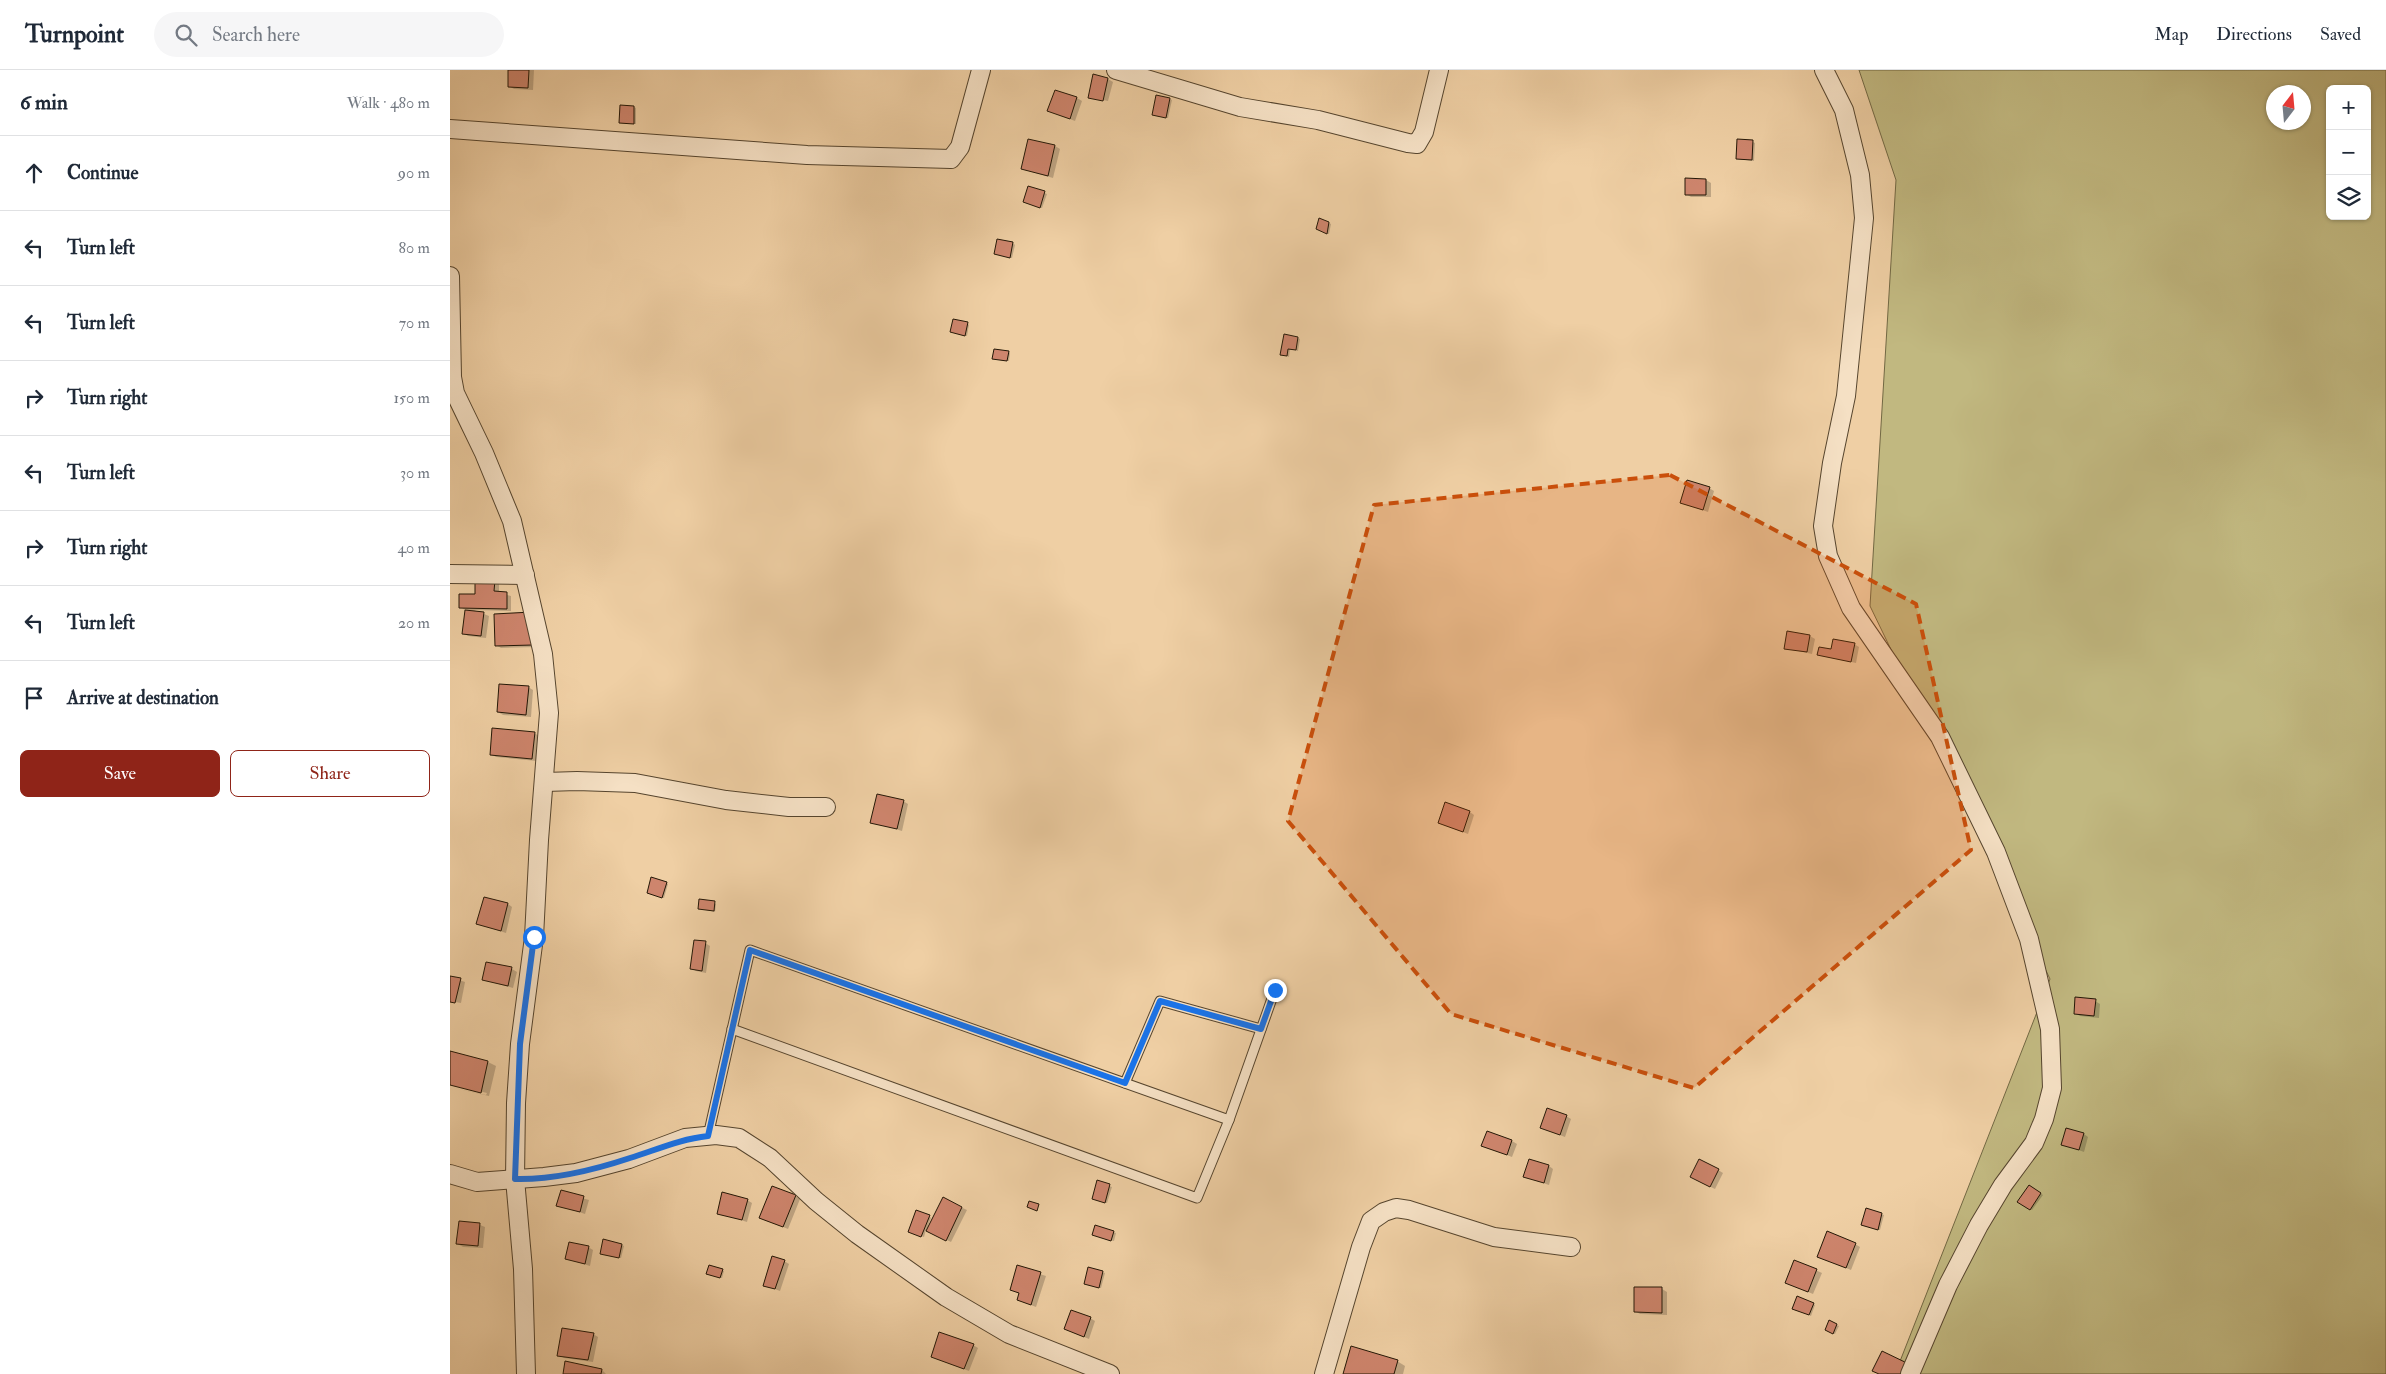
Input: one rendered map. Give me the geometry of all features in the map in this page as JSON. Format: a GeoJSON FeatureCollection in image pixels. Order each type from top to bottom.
{"type":"FeatureCollection","features":[{"type":"Feature","properties":{"kind":"street"},"geometry":{"type":"LineString","coordinates":[[458,129],[807,155],[951,159],[960,147],[981,70]]}},
{"type":"Feature","properties":{"kind":"street"},"geometry":{"type":"LineString","coordinates":[[1116,70],[1240,108],[1318,120],[1418,144],[1424,132],[1439,70]]}},
{"type":"Feature","properties":{"kind":"street"},"geometry":{"type":"LineString","coordinates":[[1824,70],[1844,110],[1860,175],[1864,218],[1846,396],[1832,463],[1823,526],[1828,556],[1851,608],[1940,737],[1996,852],[2029,939],[2050,1029],[2052,1088],[2044,1118],[2034,1143],[2003,1185],[1979,1225],[1948,1286],[1910,1374]]}},
{"type":"Feature","properties":{"kind":"street"},"geometry":{"type":"LineString","coordinates":[[450,276],[452,377],[455,393],[484,453],[512,521],[543,654],[550,713],[553,781],[538,840],[534,937],[520,1044],[520,1179],[526,1374]]}},
{"type":"Feature","properties":{"kind":"street"},"geometry":{"type":"LineString","coordinates":[[450,574],[525,575]]}},
{"type":"Feature","properties":{"kind":"street"},"geometry":{"type":"LineString","coordinates":[[553,781],[635,784],[726,800],[789,807],[826,807]]}},
{"type":"Feature","properties":{"kind":"street"},"geometry":{"type":"LineString","coordinates":[[450,1174],[477,1182],[544,1177],[576,1173],[629,1159],[685,1138],[708,1136],[740,1138],[770,1158],[816,1201],[857,1234],[946,1297],[1009,1334],[1110,1374]]}},
{"type":"Feature","properties":{"kind":"street"},"geometry":{"type":"LineString","coordinates":[[1324,1374],[1361,1247],[1371,1221],[1384,1212],[1396,1208],[1410,1210],[1494,1237],[1571,1247]]}},
{"type":"Feature","properties":{"kind":"lane"},"geometry":{"type":"LineString","coordinates":[[708,1136],[750,950],[1229,1120]]}},
{"type":"Feature","properties":{"kind":"lane"},"geometry":{"type":"LineString","coordinates":[[732,1029],[1198,1198],[1229,1120],[1275,990]]}},
{"type":"Feature","properties":{"kind":"lane"},"geometry":{"type":"LineString","coordinates":[[1125,1083],[1160,1001],[1261,1029]]}},
{"type":"Feature","properties":{"kind":"highlighted area"},"geometry":{"type":"Polygon","coordinates":[[[1670,475],[1916,604],[1971,850],[1694,1088],[1451,1014],[1288,821],[1374,505],[1670,475]]]}},
{"type":"Feature","properties":{"kind":"shaded area"},"geometry":{"type":"Polygon","coordinates":[[[1859,70],[2386,70],[2386,1374],[1895,1374],[2050,979],[1870,606],[1896,180],[1859,70]]]}},
{"type":"Feature","properties":{"kind":"building"},"geometry":{"type":"Polygon","coordinates":[[[508,70],[529,70],[528,88],[508,87],[508,70]]]}},
{"type":"Feature","properties":{"kind":"building"},"geometry":{"type":"Polygon","coordinates":[[[1093,74],[1108,78],[1103,101],[1088,98],[1093,74]]]}},
{"type":"Feature","properties":{"kind":"building"},"geometry":{"type":"Polygon","coordinates":[[[1055,90],[1077,97],[1070,119],[1047,111],[1055,90]]]}},
{"type":"Feature","properties":{"kind":"building"},"geometry":{"type":"Polygon","coordinates":[[[1156,95],[1170,98],[1166,118],[1152,115],[1156,95]]]}},
{"type":"Feature","properties":{"kind":"building"},"geometry":{"type":"Polygon","coordinates":[[[620,105],[634,106],[634,124],[619,123],[620,105]]]}},
{"type":"Feature","properties":{"kind":"building"},"geometry":{"type":"Polygon","coordinates":[[[1028,139],[1055,145],[1048,176],[1021,169],[1028,139]]]}},
{"type":"Feature","properties":{"kind":"building"},"geometry":{"type":"Polygon","coordinates":[[[1737,139],[1753,140],[1752,160],[1736,159],[1737,139]]]}},
{"type":"Feature","properties":{"kind":"building"},"geometry":{"type":"Polygon","coordinates":[[[1685,178],[1706,179],[1706,195],[1685,195],[1685,178]]]}},
{"type":"Feature","properties":{"kind":"building"},"geometry":{"type":"Polygon","coordinates":[[[1028,186],[1045,191],[1040,208],[1023,202],[1028,186]]]}},
{"type":"Feature","properties":{"kind":"building"},"geometry":{"type":"Polygon","coordinates":[[[1319,218],[1329,222],[1327,234],[1316,229],[1319,218]]]}},
{"type":"Feature","properties":{"kind":"building"},"geometry":{"type":"Polygon","coordinates":[[[997,239],[1013,242],[1010,258],[994,254],[997,239]]]}},
{"type":"Feature","properties":{"kind":"building"},"geometry":{"type":"Polygon","coordinates":[[[953,319],[968,322],[965,336],[950,332],[953,319]]]}},
{"type":"Feature","properties":{"kind":"building"},"geometry":{"type":"Polygon","coordinates":[[[1284,334],[1298,337],[1296,350],[1288,349],[1287,356],[1280,355],[1284,334]]]}},
{"type":"Feature","properties":{"kind":"building"},"geometry":{"type":"Polygon","coordinates":[[[994,349],[1009,351],[1007,361],[992,359],[994,349]]]}},
{"type":"Feature","properties":{"kind":"building"},"geometry":{"type":"Polygon","coordinates":[[[1687,480],[1710,487],[1703,510],[1680,503],[1687,480]]]}},
{"type":"Feature","properties":{"kind":"building"},"geometry":{"type":"Polygon","coordinates":[[[475,580],[495,580],[494,591],[507,592],[507,609],[459,608],[459,594],[475,594],[475,580]]]}},
{"type":"Feature","properties":{"kind":"building"},"geometry":{"type":"Polygon","coordinates":[[[465,610],[484,612],[481,636],[462,634],[465,610]]]}},
{"type":"Feature","properties":{"kind":"building"},"geometry":{"type":"Polygon","coordinates":[[[532,612],[533,645],[495,646],[494,614],[532,612]]]}},
{"type":"Feature","properties":{"kind":"building"},"geometry":{"type":"Polygon","coordinates":[[[1787,631],[1810,635],[1807,652],[1784,649],[1787,631]]]}},
{"type":"Feature","properties":{"kind":"building"},"geometry":{"type":"Polygon","coordinates":[[[1833,639],[1855,643],[1851,662],[1817,655],[1819,647],[1831,649],[1833,639]]]}},
{"type":"Feature","properties":{"kind":"building"},"geometry":{"type":"Polygon","coordinates":[[[499,684],[529,686],[526,715],[497,712],[499,684]]]}},
{"type":"Feature","properties":{"kind":"building"},"geometry":{"type":"Polygon","coordinates":[[[492,728],[535,732],[532,759],[490,755],[492,728]]]}},
{"type":"Feature","properties":{"kind":"building"},"geometry":{"type":"Polygon","coordinates":[[[877,794],[904,800],[897,829],[870,823],[877,794]]]}},
{"type":"Feature","properties":{"kind":"building"},"geometry":{"type":"Polygon","coordinates":[[[1445,802],[1470,811],[1463,832],[1438,823],[1445,802]]]}},
{"type":"Feature","properties":{"kind":"building"},"geometry":{"type":"Polygon","coordinates":[[[651,877],[667,882],[662,898],[647,893],[651,877]]]}},
{"type":"Feature","properties":{"kind":"building"},"geometry":{"type":"Polygon","coordinates":[[[484,897],[508,903],[501,931],[476,924],[484,897]]]}},
{"type":"Feature","properties":{"kind":"building"},"geometry":{"type":"Polygon","coordinates":[[[699,899],[715,901],[714,911],[698,909],[699,899]]]}},
{"type":"Feature","properties":{"kind":"building"},"geometry":{"type":"Polygon","coordinates":[[[694,940],[706,941],[702,971],[690,969],[694,940]]]}},
{"type":"Feature","properties":{"kind":"building"},"geometry":{"type":"Polygon","coordinates":[[[486,962],[512,967],[508,986],[482,980],[486,962]]]}},
{"type":"Feature","properties":{"kind":"building"},"geometry":{"type":"Polygon","coordinates":[[[450,976],[461,978],[455,1003],[450,1002],[450,976]]]}},
{"type":"Feature","properties":{"kind":"building"},"geometry":{"type":"Polygon","coordinates":[[[2075,997],[2096,999],[2094,1016],[2074,1014],[2075,997]]]}},
{"type":"Feature","properties":{"kind":"building"},"geometry":{"type":"Polygon","coordinates":[[[450,1051],[488,1061],[481,1093],[450,1085],[450,1051]]]}},
{"type":"Feature","properties":{"kind":"building"},"geometry":{"type":"Polygon","coordinates":[[[1547,1108],[1567,1115],[1560,1135],[1540,1128],[1547,1108]]]}},
{"type":"Feature","properties":{"kind":"building"},"geometry":{"type":"Polygon","coordinates":[[[2066,1128],[2084,1133],[2079,1150],[2061,1145],[2066,1128]]]}},
{"type":"Feature","properties":{"kind":"building"},"geometry":{"type":"Polygon","coordinates":[[[1487,1131],[1512,1140],[1507,1155],[1481,1146],[1487,1131]]]}},
{"type":"Feature","properties":{"kind":"building"},"geometry":{"type":"Polygon","coordinates":[[[1529,1159],[1549,1165],[1544,1183],[1523,1177],[1529,1159]]]}},
{"type":"Feature","properties":{"kind":"building"},"geometry":{"type":"Polygon","coordinates":[[[1699,1159],[1719,1169],[1710,1187],[1690,1177],[1699,1159]]]}},
{"type":"Feature","properties":{"kind":"building"},"geometry":{"type":"Polygon","coordinates":[[[1097,1180],[1110,1184],[1105,1203],[1092,1199],[1097,1180]]]}},
{"type":"Feature","properties":{"kind":"building"},"geometry":{"type":"Polygon","coordinates":[[[2029,1185],[2041,1193],[2030,1210],[2017,1202],[2029,1185]]]}},
{"type":"Feature","properties":{"kind":"building"},"geometry":{"type":"Polygon","coordinates":[[[772,1186],[796,1195],[783,1227],[759,1218],[772,1186]]]}},
{"type":"Feature","properties":{"kind":"building"},"geometry":{"type":"Polygon","coordinates":[[[561,1190],[584,1196],[580,1212],[556,1206],[561,1190]]]}},
{"type":"Feature","properties":{"kind":"building"},"geometry":{"type":"Polygon","coordinates":[[[722,1192],[748,1199],[742,1220],[717,1214],[722,1192]]]}},
{"type":"Feature","properties":{"kind":"building"},"geometry":{"type":"Polygon","coordinates":[[[943,1197],[962,1207],[946,1241],[926,1231],[943,1197]]]}},
{"type":"Feature","properties":{"kind":"building"},"geometry":{"type":"Polygon","coordinates":[[[1029,1201],[1039,1204],[1037,1211],[1027,1207],[1029,1201]]]}},
{"type":"Feature","properties":{"kind":"building"},"geometry":{"type":"Polygon","coordinates":[[[1866,1208],[1882,1213],[1878,1230],[1861,1225],[1866,1208]]]}},
{"type":"Feature","properties":{"kind":"building"},"geometry":{"type":"Polygon","coordinates":[[[916,1210],[930,1215],[921,1237],[908,1232],[916,1210]]]}},
{"type":"Feature","properties":{"kind":"building"},"geometry":{"type":"Polygon","coordinates":[[[459,1221],[480,1223],[478,1246],[456,1244],[459,1221]]]}},
{"type":"Feature","properties":{"kind":"building"},"geometry":{"type":"Polygon","coordinates":[[[1095,1225],[1114,1231],[1111,1241],[1092,1235],[1095,1225]]]}},
{"type":"Feature","properties":{"kind":"building"},"geometry":{"type":"Polygon","coordinates":[[[1827,1231],[1856,1243],[1846,1268],[1817,1257],[1827,1231]]]}},
{"type":"Feature","properties":{"kind":"building"},"geometry":{"type":"Polygon","coordinates":[[[603,1239],[622,1244],[619,1258],[600,1254],[603,1239]]]}},
{"type":"Feature","properties":{"kind":"building"},"geometry":{"type":"Polygon","coordinates":[[[569,1242],[589,1246],[585,1264],[565,1259],[569,1242]]]}},
{"type":"Feature","properties":{"kind":"building"},"geometry":{"type":"Polygon","coordinates":[[[772,1256],[785,1260],[775,1289],[763,1286],[772,1256]]]}},
{"type":"Feature","properties":{"kind":"building"},"geometry":{"type":"Polygon","coordinates":[[[1794,1260],[1817,1269],[1808,1292],[1785,1283],[1794,1260]]]}},
{"type":"Feature","properties":{"kind":"building"},"geometry":{"type":"Polygon","coordinates":[[[709,1265],[723,1269],[720,1278],[706,1274],[709,1265]]]}},
{"type":"Feature","properties":{"kind":"building"},"geometry":{"type":"Polygon","coordinates":[[[1017,1265],[1041,1272],[1031,1305],[1017,1300],[1019,1293],[1010,1290],[1017,1265]]]}},
{"type":"Feature","properties":{"kind":"building"},"geometry":{"type":"Polygon","coordinates":[[[1088,1267],[1103,1271],[1099,1288],[1084,1284],[1088,1267]]]}},
{"type":"Feature","properties":{"kind":"building"},"geometry":{"type":"Polygon","coordinates":[[[1634,1287],[1662,1287],[1662,1313],[1634,1312],[1634,1287]]]}},
{"type":"Feature","properties":{"kind":"building"},"geometry":{"type":"Polygon","coordinates":[[[1797,1296],[1814,1303],[1809,1315],[1792,1309],[1797,1296]]]}},
{"type":"Feature","properties":{"kind":"building"},"geometry":{"type":"Polygon","coordinates":[[[1071,1310],[1091,1317],[1084,1337],[1064,1329],[1071,1310]]]}},
{"type":"Feature","properties":{"kind":"building"},"geometry":{"type":"Polygon","coordinates":[[[1829,1320],[1837,1324],[1833,1334],[1825,1330],[1829,1320]]]}},
{"type":"Feature","properties":{"kind":"building"},"geometry":{"type":"Polygon","coordinates":[[[562,1328],[594,1333],[588,1360],[557,1356],[562,1328]]]}},
{"type":"Feature","properties":{"kind":"building"},"geometry":{"type":"Polygon","coordinates":[[[939,1332],[974,1344],[964,1369],[931,1357],[939,1332]]]}},
{"type":"Feature","properties":{"kind":"building"},"geometry":{"type":"Polygon","coordinates":[[[1351,1346],[1398,1360],[1394,1374],[1343,1374],[1351,1346]]]}},
{"type":"Feature","properties":{"kind":"building"},"geometry":{"type":"Polygon","coordinates":[[[1882,1351],[1911,1365],[1907,1374],[1879,1374],[1872,1371],[1882,1351]]]}},
{"type":"Feature","properties":{"kind":"building"},"geometry":{"type":"Polygon","coordinates":[[[565,1361],[602,1369],[601,1374],[563,1374],[565,1361]]]}},
{"type":"Feature","properties":{"kind":"route"},"geometry":{"type":"LineString","coordinates":[[534,937],[520,1044],[516,1103],[515,1179],[576,1173],[629,1159],[685,1138],[708,1136],[750,950],[1125,1083],[1160,1001],[1261,1029],[1275,990]]}}]}
